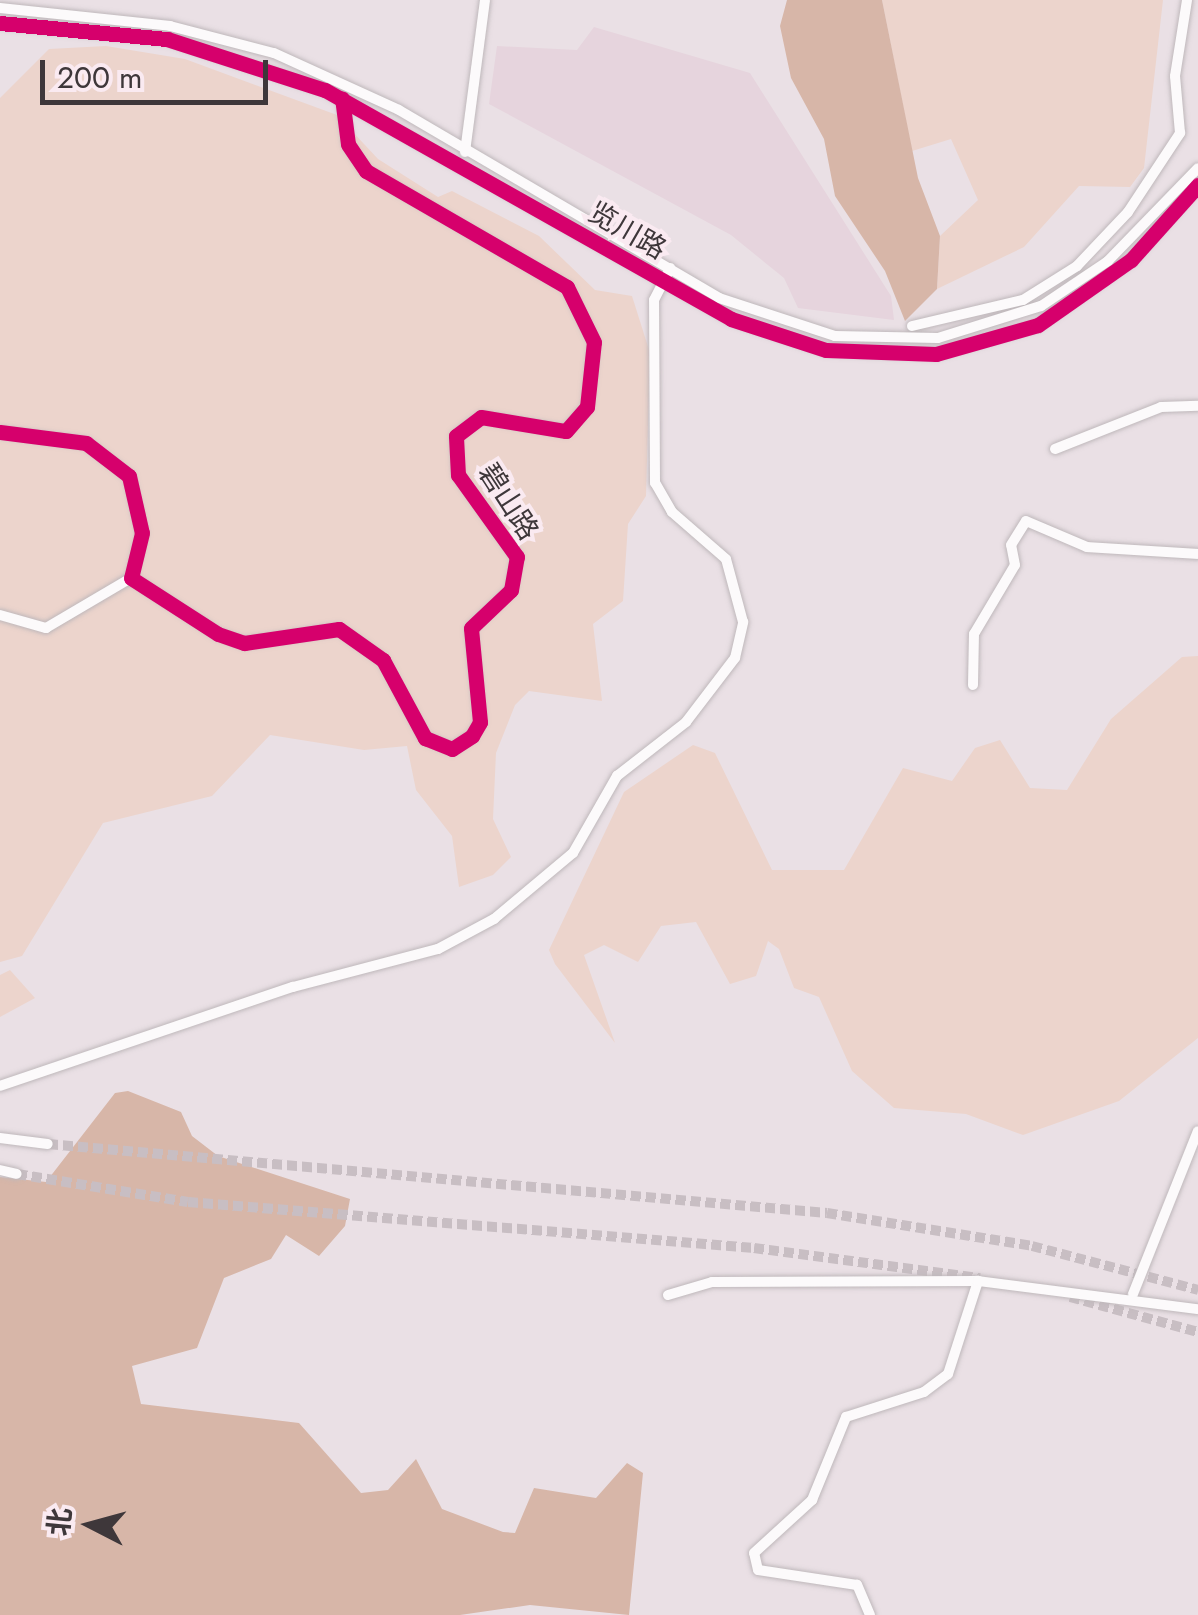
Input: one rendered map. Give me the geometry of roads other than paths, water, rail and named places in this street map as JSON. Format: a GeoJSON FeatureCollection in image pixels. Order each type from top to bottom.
{"type":"FeatureCollection","features":[{"type":"Feature","properties":{"kind":"street"},"geometry":{"type":"LineString","coordinates":[[460,162],[466,150],[485,0]]}},
{"type":"Feature","properties":{"kind":"street"},"geometry":{"type":"LineString","coordinates":[[912,326],[1023,300],[1077,266],[1128,212],[1180,133],[1176,76],[1187,0]]}},
{"type":"Feature","properties":{"kind":"street"},"geometry":{"type":"LineString","coordinates":[[42,26],[44,6]]}},
{"type":"Feature","properties":{"kind":"street","name":"览川路"},"geometry":{"type":"LineString","coordinates":[[0,8],[44,6],[170,26],[274,53],[466,150],[670,268],[773,321],[909,341],[1041,306],[1108,261],[1198,168]]}},
{"type":"Feature","properties":{"kind":"street","name":"览川路"},"geometry":{"type":"LineString","coordinates":[[0,23],[167,40],[342,98],[664,281],[791,343],[910,356],[1038,325],[1131,260],[1198,185]]}},
{"type":"Feature","properties":{"kind":"street","name":"碧山路"},"geometry":{"type":"LineString","coordinates":[[131,578],[244,643],[312,628],[359,638],[440,748],[462,746],[480,722],[471,628],[511,590],[517,557],[458,475],[456,436],[481,417],[566,431],[587,407],[594,342],[566,288],[366,170],[348,144],[342,98]]}},
{"type":"Feature","properties":{"kind":"street"},"geometry":{"type":"LineString","coordinates":[[0,1086],[293,986],[438,949],[494,920],[572,853],[633,759],[686,722],[735,658],[743,622],[726,559],[672,512],[655,482],[654,300],[670,268]]}},
{"type":"Feature","properties":{"kind":"street"},"geometry":{"type":"LineString","coordinates":[[909,341],[910,356]]}},
{"type":"Feature","properties":{"kind":"street"},"geometry":{"type":"LineString","coordinates":[[1055,449],[1162,406],[1198,406]]}},
{"type":"Feature","properties":{"kind":"street"},"geometry":{"type":"LineString","coordinates":[[0,432],[86,443],[129,476],[142,532],[131,578],[46,628],[0,615]]}},
{"type":"Feature","properties":{"kind":"street"},"geometry":{"type":"LineString","coordinates":[[973,685],[974,634],[1015,565],[1010,545],[1026,522],[1087,547],[1198,554]]}},
{"type":"Feature","properties":{"kind":"street"},"geometry":{"type":"LineString","coordinates":[[1133,1294],[1198,1131]]}},
{"type":"Feature","properties":{"kind":"street"},"geometry":{"type":"LineString","coordinates":[[0,1138],[48,1144]]}},
{"type":"Feature","properties":{"kind":"street"},"geometry":{"type":"LineString","coordinates":[[0,1170],[17,1174]]}},
{"type":"Feature","properties":{"kind":"street"},"geometry":{"type":"LineString","coordinates":[[870,1615],[857,1585],[758,1570],[754,1553],[812,1500],[846,1417],[924,1392],[948,1374],[978,1281]]}},
{"type":"Feature","properties":{"kind":"street"},"geometry":{"type":"LineString","coordinates":[[668,1295],[712,1282],[978,1281],[1133,1294],[1198,1309]]}},
{"type":"Feature","properties":{"kind":"tunnel"},"geometry":{"type":"LineString","coordinates":[[48,1144],[827,1213],[1032,1246],[1198,1290]]}},
{"type":"Feature","properties":{"kind":"tunnel"},"geometry":{"type":"LineString","coordinates":[[17,1174],[188,1202],[754,1248],[980,1278]]}},
{"type":"Feature","properties":{"kind":"tunnel"},"geometry":{"type":"LineString","coordinates":[[1070,1297],[1198,1332]]}}]}
